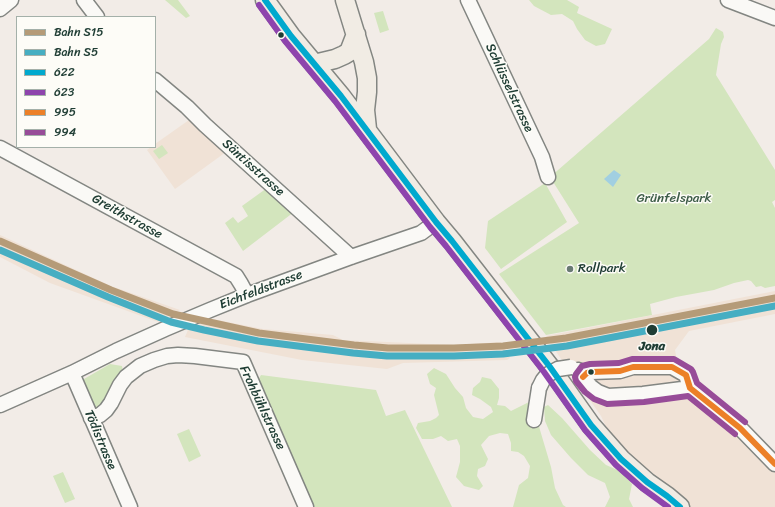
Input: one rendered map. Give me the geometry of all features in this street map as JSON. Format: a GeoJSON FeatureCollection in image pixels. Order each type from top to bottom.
{"type":"FeatureCollection","features":[{"type":"Feature","properties":{"kind":"main road"},"geometry":{"type":"LineString","coordinates":[[264,0],[291,36],[367,129],[436,222],[550,367],[591,425],[621,459],[647,482],[680,507]]}},
{"type":"Feature","properties":{"kind":"main road"},"geometry":{"type":"LineString","coordinates":[[345,0],[364,62],[367,78],[365,110],[367,129]]}},
{"type":"Feature","properties":{"kind":"main road"},"geometry":{"type":"LineString","coordinates":[[314,64],[335,59],[344,55],[348,52],[356,34]]}},
{"type":"Feature","properties":{"kind":"street"},"geometry":{"type":"LineString","coordinates":[[0,9],[11,0]]}},
{"type":"Feature","properties":{"kind":"street"},"geometry":{"type":"LineString","coordinates":[[84,0],[96,16]]}},
{"type":"Feature","properties":{"kind":"street","name":"Schlüsselstrasse"},"geometry":{"type":"LineString","coordinates":[[468,0],[542,157],[548,177]]}},
{"type":"Feature","properties":{"kind":"street"},"geometry":{"type":"LineString","coordinates":[[728,0],[775,18]]}},
{"type":"Feature","properties":{"kind":"street","name":"Säntisstrasse"},"geometry":{"type":"LineString","coordinates":[[156,81],[187,107],[351,257]]}},
{"type":"Feature","properties":{"kind":"street","name":"Greithstrasse"},"geometry":{"type":"LineString","coordinates":[[0,148],[236,276],[247,295]]}},
{"type":"Feature","properties":{"kind":"street","name":"Eichfeldstrasse"},"geometry":{"type":"LineString","coordinates":[[0,405],[72,373],[116,351],[218,306],[421,233],[436,222]]}},
{"type":"Feature","properties":{"kind":"street","name":"Frohbühlstrasse"},"geometry":{"type":"LineString","coordinates":[[91,418],[100,415],[106,410],[126,377],[140,366],[154,360],[167,356],[178,355],[243,362],[306,507]]}},
{"type":"Feature","properties":{"kind":"street"},"geometry":{"type":"LineString","coordinates":[[534,420],[539,388],[547,375],[558,369],[570,367],[577,369],[590,386],[598,392],[608,396],[644,394],[688,382]]}},
{"type":"Feature","properties":{"kind":"street"},"geometry":{"type":"LineString","coordinates":[[583,377],[587,373],[591,372],[620,371],[633,367],[672,367],[740,428],[775,464]]}},
{"type":"Feature","properties":{"kind":"street","name":"Tödistrasse"},"geometry":{"type":"LineString","coordinates":[[72,373],[130,507]]}},
{"type":"Feature","properties":{"kind":"shaded area"},"geometry":{"type":"Polygon","coordinates":[[[189,120],[226,152],[175,189],[147,150],[150,148],[156,148],[156,143],[189,120]]]}},
{"type":"Feature","properties":{"kind":"shaded area"},"geometry":{"type":"Polygon","coordinates":[[[0,235],[111,286],[180,310],[158,322],[50,283],[0,257],[0,235]]]}},
{"type":"Feature","properties":{"kind":"shaded area"},"geometry":{"type":"Polygon","coordinates":[[[775,291],[775,314],[689,331],[675,350],[682,389],[728,423],[775,470],[775,507],[680,507],[621,459],[601,416],[546,336],[775,291]]]}},
{"type":"Feature","properties":{"kind":"shaded area"},"geometry":{"type":"Polygon","coordinates":[[[213,319],[263,329],[333,335],[343,340],[453,345],[501,342],[510,358],[507,360],[403,363],[387,369],[302,360],[185,337],[188,330],[213,319]]]}},
{"type":"Feature","properties":{"kind":"green space"},"geometry":{"type":"Polygon","coordinates":[[[165,0],[178,0],[190,16],[186,18],[165,0]]]}},
{"type":"Feature","properties":{"kind":"green space"},"geometry":{"type":"Polygon","coordinates":[[[529,0],[567,0],[579,7],[577,13],[612,29],[605,44],[596,46],[585,40],[573,21],[562,14],[551,15],[534,6],[529,0]]]}},
{"type":"Feature","properties":{"kind":"green space"},"geometry":{"type":"Polygon","coordinates":[[[383,11],[389,30],[380,33],[374,13],[383,11]]]}},
{"type":"Feature","properties":{"kind":"green space","name":"Grünfelspark"},"geometry":{"type":"Polygon","coordinates":[[[716,28],[723,32],[724,37],[721,44],[716,75],[775,170],[775,200],[772,202],[775,208],[775,286],[765,288],[761,286],[756,287],[751,281],[748,280],[714,290],[676,297],[650,304],[652,315],[546,335],[499,274],[579,223],[550,177],[709,39],[716,28]]]}},
{"type":"Feature","properties":{"kind":"green space"},"geometry":{"type":"Polygon","coordinates":[[[162,145],[168,153],[159,159],[153,151],[162,145]]]}},
{"type":"Feature","properties":{"kind":"green space"},"geometry":{"type":"Polygon","coordinates":[[[545,183],[567,222],[501,269],[485,248],[488,221],[545,183]]]}},
{"type":"Feature","properties":{"kind":"green space"},"geometry":{"type":"Polygon","coordinates":[[[267,188],[294,212],[243,251],[225,223],[233,217],[238,223],[248,216],[242,206],[267,188]]]}},
{"type":"Feature","properties":{"kind":"green space"},"geometry":{"type":"Polygon","coordinates":[[[110,364],[122,366],[123,372],[101,408],[94,409],[84,390],[84,379],[110,364]]]}},
{"type":"Feature","properties":{"kind":"green space"},"geometry":{"type":"Polygon","coordinates":[[[434,368],[446,374],[463,397],[466,408],[473,417],[483,419],[493,412],[491,407],[472,395],[473,388],[480,382],[482,377],[491,379],[499,389],[497,405],[505,406],[511,411],[533,400],[551,467],[555,488],[563,505],[566,507],[513,507],[519,485],[528,478],[530,466],[524,456],[518,452],[511,451],[511,443],[508,434],[500,433],[489,436],[481,445],[488,459],[485,466],[478,469],[477,476],[483,486],[479,490],[464,486],[456,477],[460,462],[460,446],[457,439],[448,441],[441,436],[433,439],[422,439],[416,428],[418,423],[430,421],[439,415],[434,395],[436,388],[430,384],[427,374],[434,368]]]}},
{"type":"Feature","properties":{"kind":"green space"},"geometry":{"type":"Polygon","coordinates":[[[261,375],[376,390],[386,416],[405,410],[452,507],[313,507],[257,382],[261,375]]]}},
{"type":"Feature","properties":{"kind":"green space"},"geometry":{"type":"Polygon","coordinates":[[[548,405],[562,418],[590,450],[606,465],[622,472],[632,484],[629,499],[633,507],[605,507],[610,497],[605,483],[588,475],[551,435],[545,421],[544,407],[548,405]]]}},
{"type":"Feature","properties":{"kind":"green space"},"geometry":{"type":"Polygon","coordinates":[[[189,429],[201,456],[189,462],[177,434],[189,429]]]}},
{"type":"Feature","properties":{"kind":"green space"},"geometry":{"type":"Polygon","coordinates":[[[63,472],[75,499],[65,503],[53,476],[63,472]]]}},
{"type":"Feature","properties":{"kind":"water"},"geometry":{"type":"Polygon","coordinates":[[[614,170],[621,175],[613,187],[604,179],[614,170]]]}},
{"type":"Feature","properties":{"kind":"rail line","name":"S15"},"geometry":{"type":"LineString","coordinates":[[0,241],[111,290],[173,314],[259,333],[388,348],[503,346],[566,338],[775,298]]}},
{"type":"Feature","properties":{"kind":"rail line","name":"S5"},"geometry":{"type":"LineString","coordinates":[[0,250],[108,297],[171,322],[258,341],[387,356],[503,354],[567,346],[775,306]]}},
{"type":"Feature","properties":{"kind":"transit line","name":"622"},"geometry":{"type":"LineString","coordinates":[[265,0],[291,36],[341,96],[436,222],[550,367],[591,425],[621,459],[647,482],[680,507]]}},
{"type":"Feature","properties":{"kind":"transit line","name":"623"},"geometry":{"type":"LineString","coordinates":[[259,5],[285,41],[335,101],[430,227],[544,372],[585,430],[616,465],[642,488],[668,507]]}},
{"type":"Feature","properties":{"kind":"transit line","name":"994"},"geometry":{"type":"LineString","coordinates":[[735,434],[688,396],[644,402],[607,404],[594,399],[585,392],[576,381],[576,374],[582,366],[590,364],[619,363],[632,359],[674,359],[691,369],[697,383],[745,422]]}},
{"type":"Feature","properties":{"kind":"transit line","name":"995"},"geometry":{"type":"LineString","coordinates":[[583,377],[587,373],[591,372],[620,371],[633,367],[672,367],[686,375],[690,388],[740,428],[775,464]]}},
{"type":"Feature","properties":{"kind":"place","name":"Rollpark"},"geometry":{"type":"Point","coordinates":[570,269]}},
{"type":"Feature","properties":{"kind":"place","name":"Jona"},"geometry":{"type":"Point","coordinates":[652,330]}}]}
